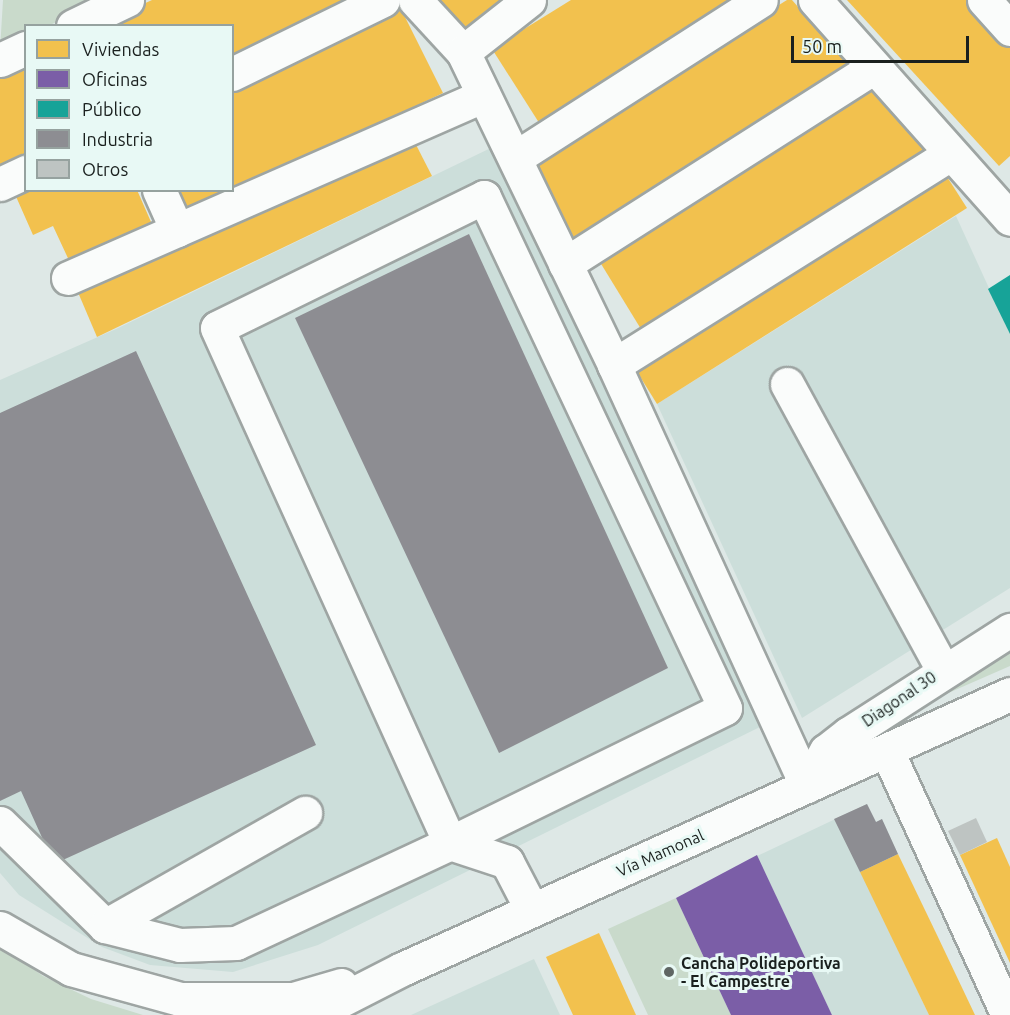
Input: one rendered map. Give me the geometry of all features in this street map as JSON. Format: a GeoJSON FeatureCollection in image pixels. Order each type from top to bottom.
{"type":"FeatureCollection","features":[{"type":"Feature","properties":{"kind":"street"},"geometry":{"type":"LineString","coordinates":[[79,24],[127,0]]}},
{"type":"Feature","properties":{"kind":"street"},"geometry":{"type":"LineString","coordinates":[[234,73],[383,0]]}},
{"type":"Feature","properties":{"kind":"street"},"geometry":{"type":"LineString","coordinates":[[415,0],[463,52],[614,365],[807,786]]}},
{"type":"Feature","properties":{"kind":"street"},"geometry":{"type":"LineString","coordinates":[[463,52],[529,0]]}},
{"type":"Feature","properties":{"kind":"street"},"geometry":{"type":"LineString","coordinates":[[515,158],[761,0]]}},
{"type":"Feature","properties":{"kind":"street"},"geometry":{"type":"LineString","coordinates":[[815,0],[1010,219]]}},
{"type":"Feature","properties":{"kind":"street"},"geometry":{"type":"LineString","coordinates":[[984,0],[1010,29]]}},
{"type":"Feature","properties":{"kind":"street"},"geometry":{"type":"LineString","coordinates":[[0,60],[24,49]]}},
{"type":"Feature","properties":{"kind":"street"},"geometry":{"type":"LineString","coordinates":[[565,264],[874,67]]}},
{"type":"Feature","properties":{"kind":"street"},"geometry":{"type":"LineString","coordinates":[[68,278],[484,95]]}},
{"type":"Feature","properties":{"kind":"street"},"geometry":{"type":"LineString","coordinates":[[614,365],[950,154]]}},
{"type":"Feature","properties":{"kind":"street"},"geometry":{"type":"LineString","coordinates":[[0,184],[24,173]]}},
{"type":"Feature","properties":{"kind":"street"},"geometry":{"type":"LineString","coordinates":[[160,192],[177,230]]}},
{"type":"Feature","properties":{"kind":"street"},"geometry":{"type":"LineString","coordinates":[[0,823],[105,926],[180,945],[236,943],[450,843],[725,708],[484,197],[217,328],[450,843],[507,862],[532,910]]}},
{"type":"Feature","properties":{"kind":"street"},"geometry":{"type":"LineString","coordinates":[[787,384],[943,669]]}},
{"type":"Feature","properties":{"kind":"street","name":"Diagonal 30"},"geometry":{"type":"LineString","coordinates":[[807,786],[826,751],[943,669],[1010,630]]}},
{"type":"Feature","properties":{"kind":"street","name":"Vía Mamonal"},"geometry":{"type":"LineString","coordinates":[[312,1015],[402,969],[532,910],[807,786],[1008,700]]}},
{"type":"Feature","properties":{"kind":"street"},"geometry":{"type":"LineString","coordinates":[[887,751],[1008,1015]]}},
{"type":"Feature","properties":{"kind":"street"},"geometry":{"type":"LineString","coordinates":[[105,926],[305,813]]}},
{"type":"Feature","properties":{"kind":"street"},"geometry":{"type":"LineString","coordinates":[[0,928],[71,969],[180,999],[293,999],[402,969]]}},
{"type":"Feature","properties":{"kind":"shaded area"},"geometry":{"type":"Polygon","coordinates":[[[499,144],[768,723],[318,945],[233,972],[150,965],[102,947],[19,895],[0,873],[0,380],[116,329],[499,144]]]}},
{"type":"Feature","properties":{"kind":"shaded area"},"geometry":{"type":"Polygon","coordinates":[[[956,216],[1010,334],[1010,588],[802,718],[657,404],[956,216]]]}},
{"type":"Feature","properties":{"kind":"shaded area"},"geometry":{"type":"Polygon","coordinates":[[[867,804],[876,822],[882,819],[898,854],[861,872],[929,1015],[832,1015],[757,856],[867,804]]]}},
{"type":"Feature","properties":{"kind":"shaded area"},"geometry":{"type":"Polygon","coordinates":[[[534,959],[560,1015],[411,1015],[435,1004],[534,959]]]}},
{"type":"Feature","properties":{"kind":"green space"},"geometry":{"type":"Polygon","coordinates":[[[3,0],[102,0],[52,24],[24,24],[24,38],[0,50],[3,0]]]}},
{"type":"Feature","properties":{"kind":"green space"},"geometry":{"type":"Polygon","coordinates":[[[1010,645],[1010,666],[898,715],[1010,645]]]}},
{"type":"Feature","properties":{"kind":"green space","name":"Cancha Polideportiva - El Campestre"},"geometry":{"type":"Polygon","coordinates":[[[676,898],[731,1015],[648,1015],[608,929],[676,898]]]}},
{"type":"Feature","properties":{"kind":"green space"},"geometry":{"type":"Polygon","coordinates":[[[0,946],[43,976],[91,999],[143,1015],[0,1015],[0,946]]]}},
{"type":"Feature","properties":{"kind":"building: Viviendas"},"geometry":{"type":"Polygon","coordinates":[[[152,0],[376,0],[234,66],[234,24],[100,24],[152,0]]]}},
{"type":"Feature","properties":{"kind":"building: Viviendas"},"geometry":{"type":"Polygon","coordinates":[[[436,0],[501,0],[465,32],[436,0]]]}},
{"type":"Feature","properties":{"kind":"building: Viviendas"},"geometry":{"type":"Polygon","coordinates":[[[571,0],[747,0],[543,129],[492,49],[571,0]]]}},
{"type":"Feature","properties":{"kind":"building: Viviendas"},"geometry":{"type":"Polygon","coordinates":[[[787,0],[792,0],[852,69],[576,242],[534,158],[787,0]]]}},
{"type":"Feature","properties":{"kind":"building: Viviendas"},"geometry":{"type":"Polygon","coordinates":[[[847,0],[974,0],[1010,40],[1010,156],[999,166],[847,0]]]}},
{"type":"Feature","properties":{"kind":"building: Viviendas"},"geometry":{"type":"Polygon","coordinates":[[[401,9],[443,93],[184,216],[173,192],[234,192],[234,88],[401,9]]]}},
{"type":"Feature","properties":{"kind":"building: Viviendas"},"geometry":{"type":"Polygon","coordinates":[[[24,62],[24,165],[0,175],[0,72],[24,62]]]}},
{"type":"Feature","properties":{"kind":"building: Viviendas"},"geometry":{"type":"Polygon","coordinates":[[[867,84],[929,155],[644,334],[595,254],[867,84]]]}},
{"type":"Feature","properties":{"kind":"building: Viviendas"},"geometry":{"type":"Polygon","coordinates":[[[411,135],[432,176],[97,337],[77,290],[411,135]]]}},
{"type":"Feature","properties":{"kind":"building: Viviendas"},"geometry":{"type":"Polygon","coordinates":[[[942,169],[967,208],[657,404],[631,362],[942,169]]]}},
{"type":"Feature","properties":{"kind":"building: Viviendas"},"geometry":{"type":"Polygon","coordinates":[[[24,188],[24,192],[138,192],[155,231],[73,269],[53,226],[33,235],[14,192],[24,188]]]}},
{"type":"Feature","properties":{"kind":"building: Viviendas"},"geometry":{"type":"Polygon","coordinates":[[[997,838],[1010,867],[1010,963],[960,855],[997,838]]]}},
{"type":"Feature","properties":{"kind":"building: Viviendas"},"geometry":{"type":"Polygon","coordinates":[[[898,854],[975,1015],[929,1015],[860,872],[898,854]]]}},
{"type":"Feature","properties":{"kind":"building: Viviendas"},"geometry":{"type":"Polygon","coordinates":[[[599,933],[636,1015],[573,1015],[546,957],[599,933]]]}},
{"type":"Feature","properties":{"kind":"building: Oficinas"},"geometry":{"type":"Polygon","coordinates":[[[757,855],[832,1015],[731,1015],[676,898],[757,855]]]}},
{"type":"Feature","properties":{"kind":"building: Público"},"geometry":{"type":"Polygon","coordinates":[[[1010,275],[1010,334],[988,289],[1010,275]]]}},
{"type":"Feature","properties":{"kind":"building: Industria"},"geometry":{"type":"Polygon","coordinates":[[[469,234],[668,668],[499,753],[295,318],[469,234]]]}},
{"type":"Feature","properties":{"kind":"building: Industria"},"geometry":{"type":"Polygon","coordinates":[[[136,351],[316,745],[54,864],[21,791],[0,801],[0,413],[136,351]]]}},
{"type":"Feature","properties":{"kind":"building: Industria"},"geometry":{"type":"Polygon","coordinates":[[[867,804],[876,822],[882,819],[898,854],[860,872],[834,819],[867,804]]]}},
{"type":"Feature","properties":{"kind":"building: Otros"},"geometry":{"type":"Polygon","coordinates":[[[976,818],[987,842],[960,855],[948,831],[976,818]]]}},
{"type":"Feature","properties":{"kind":"place","name":"Cancha Polideportiva - El Campestre"},"geometry":{"type":"Point","coordinates":[669,972]}}]}
